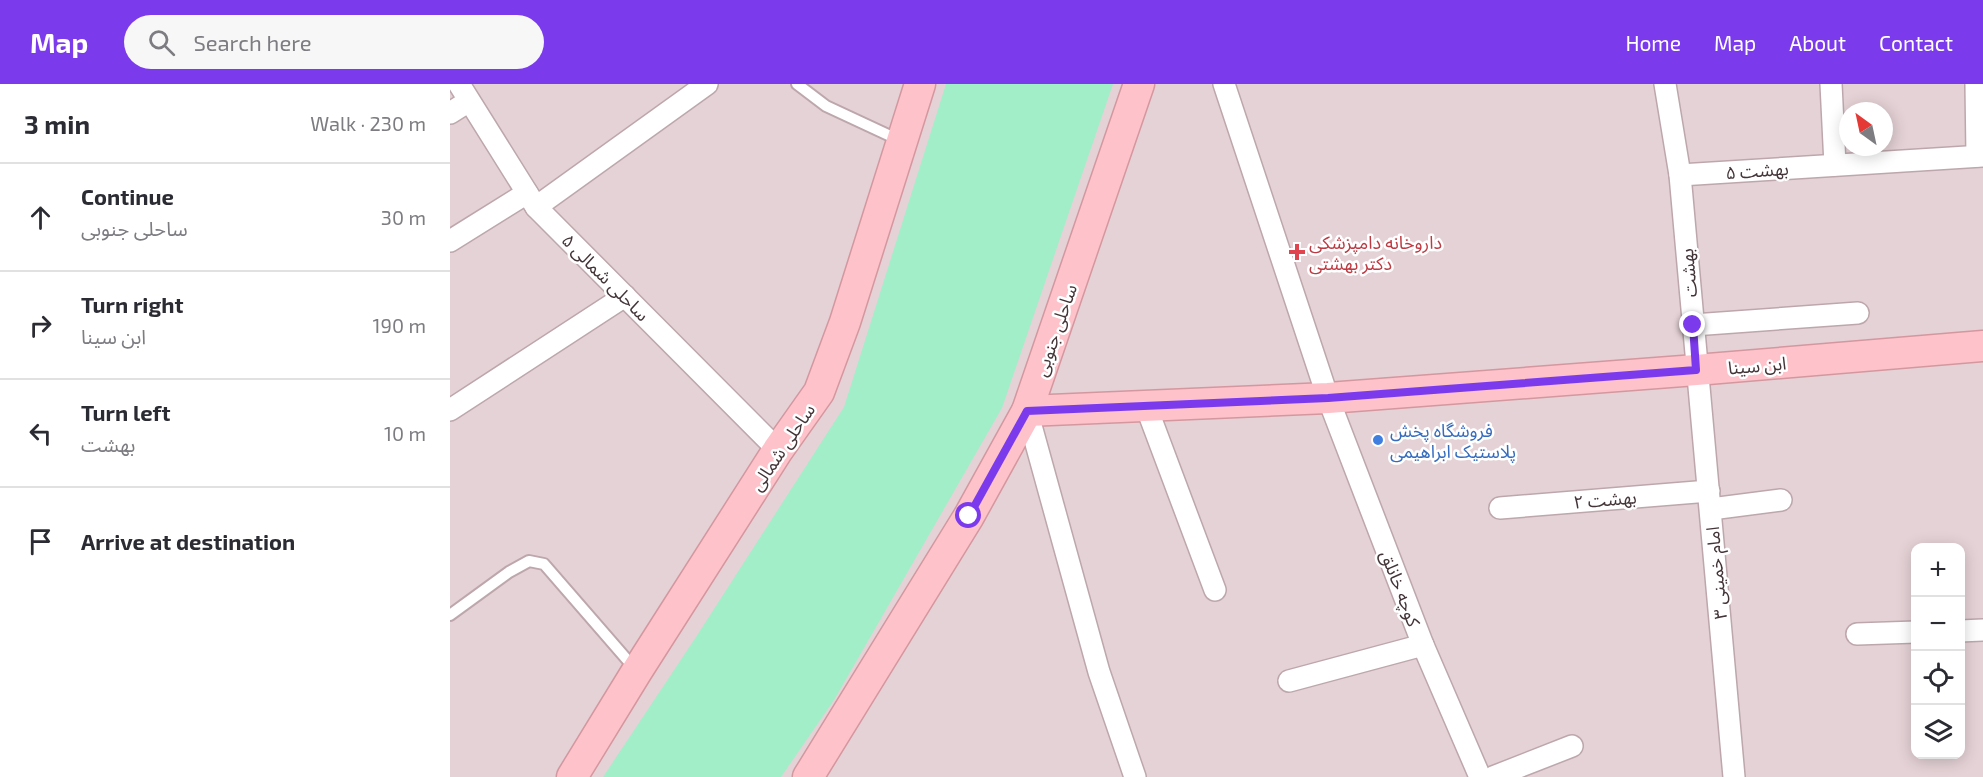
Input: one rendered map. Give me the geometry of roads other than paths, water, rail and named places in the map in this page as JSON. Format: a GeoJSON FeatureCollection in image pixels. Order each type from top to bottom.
{"type":"FeatureCollection","features":[{"type":"Feature","properties":{"kind":"street"},"geometry":{"type":"LineString","coordinates":[[450,241],[532,200],[707,84]]}},
{"type":"Feature","properties":{"kind":"street","name":"ساحلی شمالی"},"geometry":{"type":"LineString","coordinates":[[572,777],[778,450],[819,393],[845,322],[920,84]]}},
{"type":"Feature","properties":{"kind":"street","name":"ساحلی جنوبی"},"geometry":{"type":"LineString","coordinates":[[808,777],[969,516],[1027,411],[1139,84]]}},
{"type":"Feature","properties":{"kind":"street","name":"کوچه خانلق"},"geometry":{"type":"LineString","coordinates":[[1224,84],[1328,398],[1424,645],[1480,777]]}},
{"type":"Feature","properties":{"kind":"street","name":"بهشت"},"geometry":{"type":"LineString","coordinates":[[1665,84],[1680,176],[1696,370]]}},
{"type":"Feature","properties":{"kind":"street"},"geometry":{"type":"LineString","coordinates":[[1831,84],[1835,165]]}},
{"type":"Feature","properties":{"kind":"street"},"geometry":{"type":"LineString","coordinates":[[1976,84],[1980,156]]}},
{"type":"Feature","properties":{"kind":"street"},"geometry":{"type":"LineString","coordinates":[[450,113],[464,92]]}},
{"type":"Feature","properties":{"kind":"street","name":"ساحلی شمالی ۵"},"geometry":{"type":"LineString","coordinates":[[464,92],[532,200],[778,450]]}},
{"type":"Feature","properties":{"kind":"street","name":"بهشت ۵"},"geometry":{"type":"LineString","coordinates":[[1680,176],[1980,156]]}},
{"type":"Feature","properties":{"kind":"street"},"geometry":{"type":"LineString","coordinates":[[450,410],[625,296]]}},
{"type":"Feature","properties":{"kind":"street"},"geometry":{"type":"LineString","coordinates":[[1693,325],[1858,313]]}},
{"type":"Feature","properties":{"kind":"street","name":"ابن سینا"},"geometry":{"type":"LineString","coordinates":[[1027,411],[1328,398],[1983,346]]}},
{"type":"Feature","properties":{"kind":"street","name":"امام خمینی ۳"},"geometry":{"type":"LineString","coordinates":[[1696,370],[1710,500],[1734,777]]}},
{"type":"Feature","properties":{"kind":"street"},"geometry":{"type":"LineString","coordinates":[[1146,406],[1215,590]]}},
{"type":"Feature","properties":{"kind":"street"},"geometry":{"type":"LineString","coordinates":[[1027,411],[1099,672],[1135,777]]}},
{"type":"Feature","properties":{"kind":"street","name":"بهشت ۲"},"geometry":{"type":"LineString","coordinates":[[1500,508],[1710,500],[1781,500]]}},
{"type":"Feature","properties":{"kind":"street"},"geometry":{"type":"LineString","coordinates":[[1965,631],[1983,630]]}},
{"type":"Feature","properties":{"kind":"street"},"geometry":{"type":"LineString","coordinates":[[1857,634],[1911,632]]}},
{"type":"Feature","properties":{"kind":"street"},"geometry":{"type":"LineString","coordinates":[[1289,681],[1424,645]]}},
{"type":"Feature","properties":{"kind":"street"},"geometry":{"type":"LineString","coordinates":[[1493,777],[1572,746]]}},
{"type":"Feature","properties":{"kind":"lane"},"geometry":{"type":"LineString","coordinates":[[797,84],[826,106],[901,142]]}},
{"type":"Feature","properties":{"kind":"lane"},"geometry":{"type":"LineString","coordinates":[[450,615],[508,572],[529,561],[544,564],[637,671]]}},
{"type":"Feature","properties":{"kind":"place","name":"داروخانه دامپزشکی دکتر بهشتی"},"geometry":{"type":"Point","coordinates":[1297,252]}},
{"type":"Feature","properties":{"kind":"place","name":"فروشگاه پخش پلاستیک ابراهیمی"},"geometry":{"type":"Point","coordinates":[1378,440]}}]}
